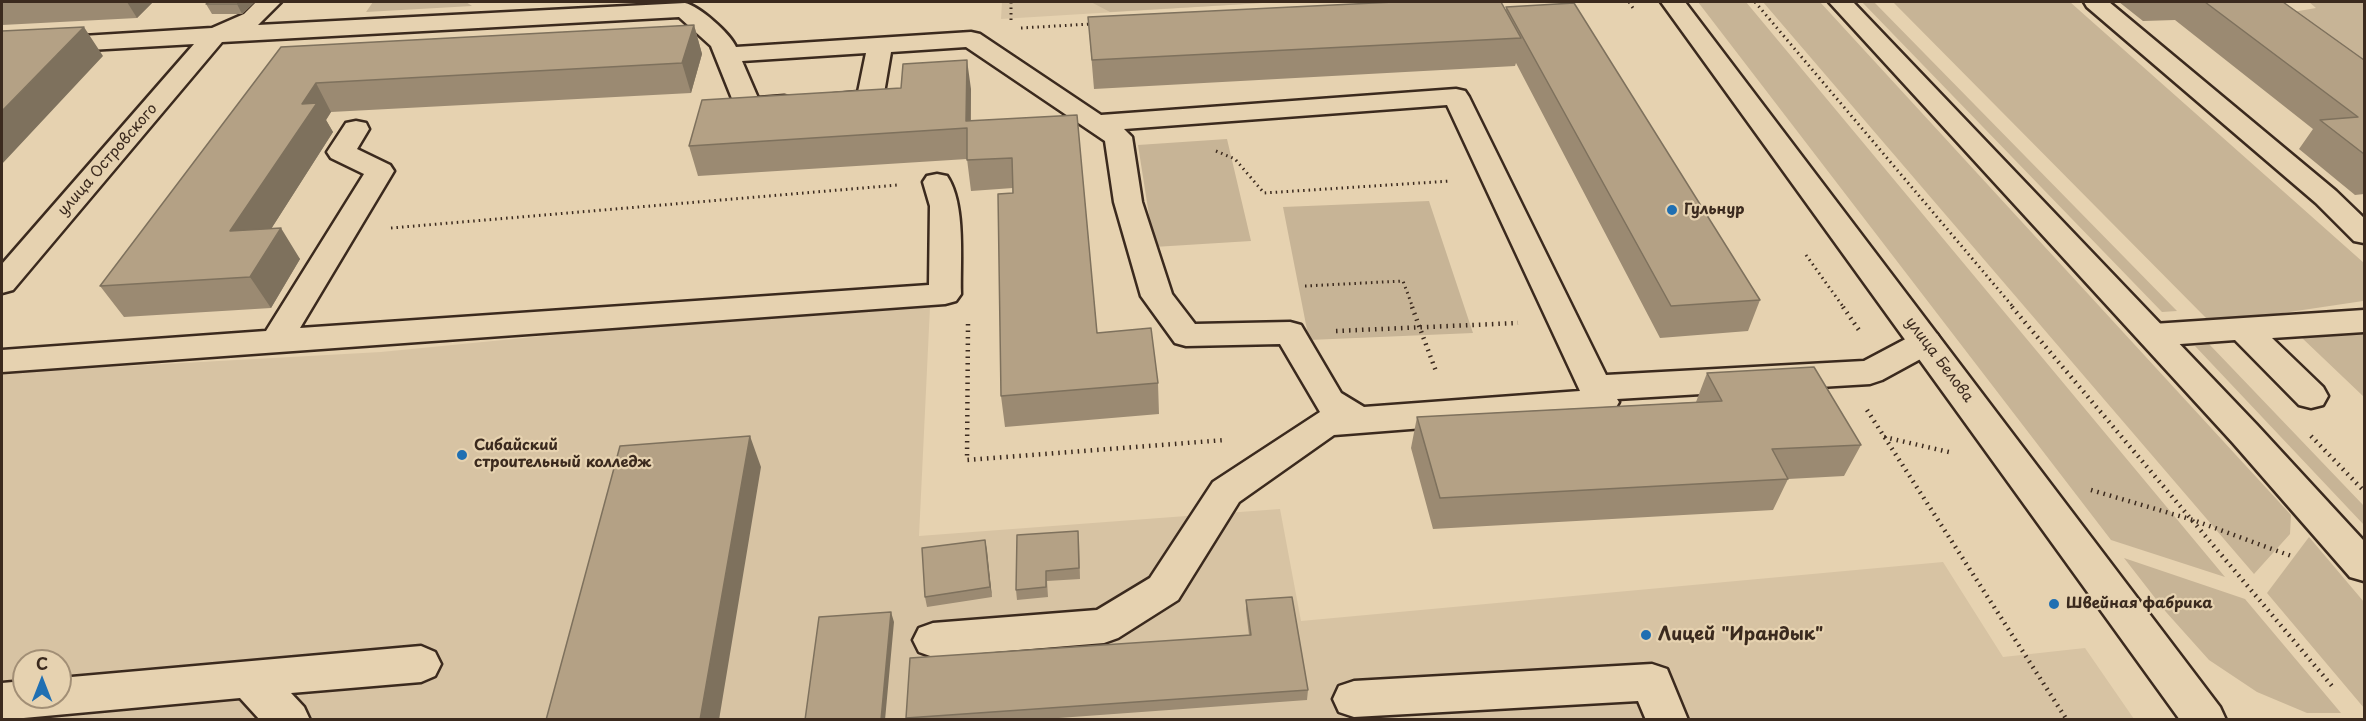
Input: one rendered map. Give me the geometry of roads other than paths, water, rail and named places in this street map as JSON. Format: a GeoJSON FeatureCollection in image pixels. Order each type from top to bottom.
{"type":"FeatureCollection","features":[{"type":"Feature","properties":{"kind":"main road"},"geometry":{"type":"LineString","coordinates":[[214,36],[252,19],[269,2]]}},
{"type":"Feature","properties":{"kind":"main road","name":"улица Белова"},"geometry":{"type":"LineString","coordinates":[[1673,2],[2206,718]]}},
{"type":"Feature","properties":{"kind":"main road"},"geometry":{"type":"LineString","coordinates":[[1840,2],[2153,335],[2364,566]]}},
{"type":"Feature","properties":{"kind":"main road"},"geometry":{"type":"LineString","coordinates":[[2095,2],[2352,211],[2364,234]]}},
{"type":"Feature","properties":{"kind":"main road"},"geometry":{"type":"LineString","coordinates":[[2,48],[685,10],[722,43],[748,106],[870,99],[880,45]]}},
{"type":"Feature","properties":{"kind":"main road","name":"улица Островского"},"geometry":{"type":"LineString","coordinates":[[2,283],[214,36]]}},
{"type":"Feature","properties":{"kind":"main road"},"geometry":{"type":"LineString","coordinates":[[726,54],[970,39],[1118,137],[1128,202],[1157,296],[1186,335],[1290,333],[1329,402],[1358,420]]}},
{"type":"Feature","properties":{"kind":"main road"},"geometry":{"type":"LineString","coordinates":[[933,640],[1104,626],[1164,589],[1226,492],[1326,423],[1602,402],[1456,97],[1096,123]]}},
{"type":"Feature","properties":{"kind":"main road"},"geometry":{"type":"LineString","coordinates":[[276,341],[340,232],[380,171],[341,152],[356,129]]}},
{"type":"Feature","properties":{"kind":"main road"},"geometry":{"type":"LineString","coordinates":[[2,360],[945,294],[944,206],[937,182]]}},
{"type":"Feature","properties":{"kind":"main road"},"geometry":{"type":"LineString","coordinates":[[2153,335],[2364,321]]}},
{"type":"Feature","properties":{"kind":"main road"},"geometry":{"type":"LineString","coordinates":[[2244,330],[2312,396]]}},
{"type":"Feature","properties":{"kind":"main road"},"geometry":{"type":"LineString","coordinates":[[1595,388],[1870,372],[1926,342]]}},
{"type":"Feature","properties":{"kind":"main road"},"geometry":{"type":"LineString","coordinates":[[72,695],[421,664]]}},
{"type":"Feature","properties":{"kind":"main road"},"geometry":{"type":"LineString","coordinates":[[248,679],[289,720]]}},
{"type":"Feature","properties":{"kind":"main road"},"geometry":{"type":"LineString","coordinates":[[1354,699],[1652,682],[1667,720]]}},
{"type":"Feature","properties":{"kind":"place","name":"Гульнур"},"geometry":{"type":"Point","coordinates":[1672,210]}},
{"type":"Feature","properties":{"kind":"place","name":"Сибайский строительный колледж"},"geometry":{"type":"Point","coordinates":[462,455]}},
{"type":"Feature","properties":{"kind":"place","name":"Швейная фабрика"},"geometry":{"type":"Point","coordinates":[2054,604]}},
{"type":"Feature","properties":{"kind":"place","name":"Лицей \"Ирандык\""},"geometry":{"type":"Point","coordinates":[1646,635]}}]}
